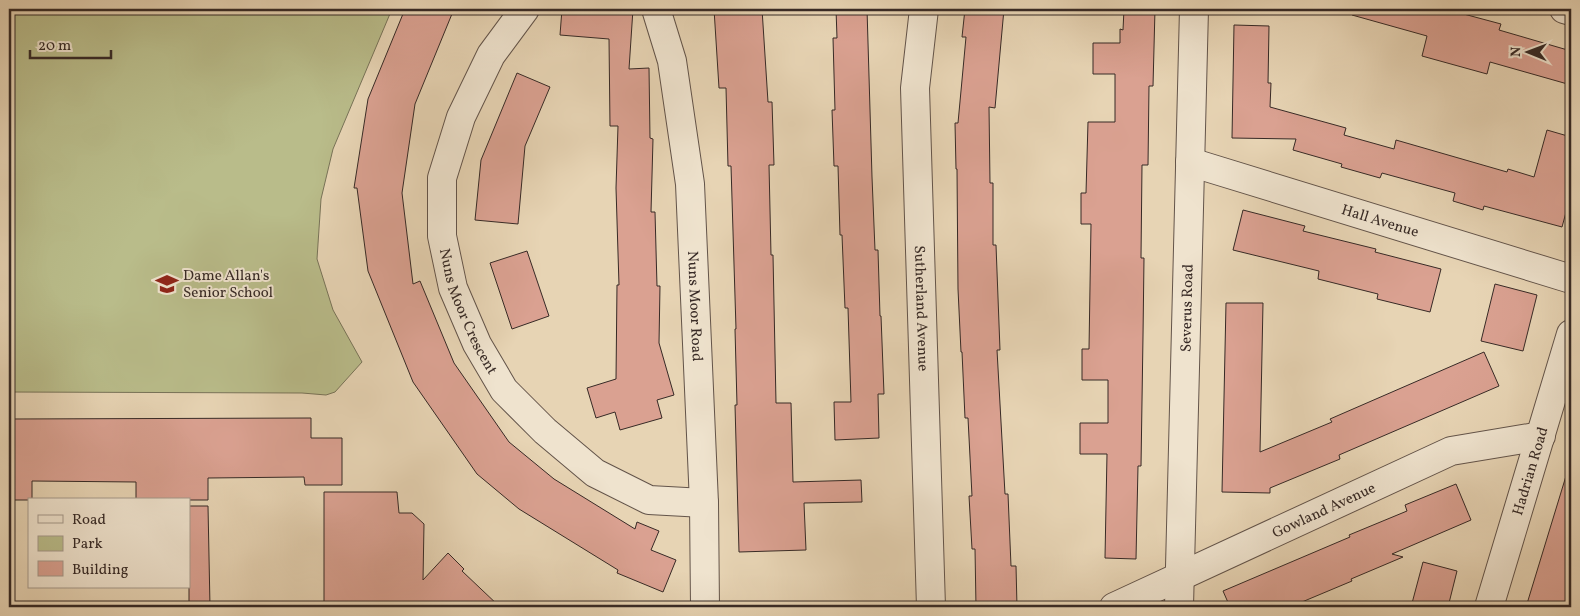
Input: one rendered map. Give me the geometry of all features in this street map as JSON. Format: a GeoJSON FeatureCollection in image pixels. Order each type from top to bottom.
{"type":"FeatureCollection","features":[{"type":"Feature","properties":{"kind":"street","name":"Nuns Moor Crescent"},"geometry":{"type":"LineString","coordinates":[[525,9],[491,55],[461,117],[442,178],[442,236],[453,288],[477,344],[504,390],[544,431],[595,473],[649,500],[704,504]]}},
{"type":"Feature","properties":{"kind":"street","name":"Nuns Moor Road"},"geometry":{"type":"LineString","coordinates":[[656,9],[672,61],[690,184],[704,504],[705,607]]}},
{"type":"Feature","properties":{"kind":"street","name":"Sutherland Avenue"},"geometry":{"type":"LineString","coordinates":[[924,9],[916,88],[931,607]]}},
{"type":"Feature","properties":{"kind":"street","name":"Severus Road"},"geometry":{"type":"LineString","coordinates":[[1179,607],[1194,9]]}},
{"type":"Feature","properties":{"kind":"street"},"geometry":{"type":"LineString","coordinates":[[1564,9],[1571,11]]}},
{"type":"Feature","properties":{"kind":"street","name":"Hall Avenue"},"geometry":{"type":"LineString","coordinates":[[1190,162],[1571,279]]}},
{"type":"Feature","properties":{"kind":"street","name":"Hadrian Road"},"geometry":{"type":"LineString","coordinates":[[1489,607],[1571,334]]}},
{"type":"Feature","properties":{"kind":"street","name":"Gowland Avenue"},"geometry":{"type":"LineString","coordinates":[[1114,607],[1450,451],[1541,436]]}},
{"type":"Feature","properties":{"kind":"green space","name":"Dame Allan's Senior School"},"geometry":{"type":"Polygon","coordinates":[[[9,9],[392,9],[333,149],[321,199],[317,259],[333,310],[362,362],[335,392],[326,395],[302,393],[9,392],[9,9]]]}},
{"type":"Feature","properties":{"kind":"building"},"geometry":{"type":"Polygon","coordinates":[[[405,9],[454,9],[415,104],[402,193],[413,284],[420,281],[454,363],[509,442],[554,479],[635,529],[637,522],[659,531],[651,550],[676,560],[663,592],[617,573],[618,570],[519,509],[477,474],[413,382],[368,271],[357,188],[354,188],[368,99],[405,9]]]}},
{"type":"Feature","properties":{"kind":"building"},"geometry":{"type":"Polygon","coordinates":[[[562,9],[633,9],[629,69],[649,68],[650,138],[653,139],[651,212],[655,212],[657,286],[660,286],[659,343],[674,395],[657,400],[662,418],[620,430],[615,412],[596,418],[587,388],[616,379],[617,285],[619,285],[616,188],[618,126],[610,126],[609,39],[560,35],[562,9]]]}},
{"type":"Feature","properties":{"kind":"building"},"geometry":{"type":"Polygon","coordinates":[[[714,9],[762,9],[768,102],[772,102],[774,165],[769,165],[776,403],[791,403],[793,482],[861,480],[862,502],[804,503],[806,550],[739,552],[735,405],[737,405],[736,329],[731,166],[728,166],[726,88],[719,88],[714,9]]]}},
{"type":"Feature","properties":{"kind":"building"},"geometry":{"type":"Polygon","coordinates":[[[836,9],[867,9],[875,250],[878,250],[884,394],[878,394],[879,438],[835,440],[834,402],[851,402],[848,308],[845,308],[838,166],[834,166],[832,110],[835,110],[833,38],[837,38],[836,9]]]}},
{"type":"Feature","properties":{"kind":"building"},"geometry":{"type":"Polygon","coordinates":[[[965,9],[1004,9],[995,108],[989,107],[990,183],[993,183],[993,245],[996,245],[1000,350],[997,350],[1005,494],[1008,494],[1011,566],[1016,566],[1017,607],[976,607],[975,549],[972,549],[969,496],[972,496],[968,418],[965,418],[958,289],[955,123],[958,123],[966,37],[962,37],[965,9]]]}},
{"type":"Feature","properties":{"kind":"building"},"geometry":{"type":"Polygon","coordinates":[[[1124,9],[1155,9],[1153,86],[1149,86],[1148,165],[1142,165],[1141,258],[1144,258],[1143,336],[1141,466],[1138,466],[1136,559],[1105,558],[1107,454],[1080,454],[1080,423],[1108,423],[1108,380],[1082,380],[1082,349],[1089,349],[1091,224],[1081,224],[1081,193],[1086,193],[1088,122],[1115,122],[1115,74],[1093,74],[1093,43],[1120,43],[1120,29],[1123,30],[1124,9]]]}},
{"type":"Feature","properties":{"kind":"building"},"geometry":{"type":"Polygon","coordinates":[[[1353,9],[1445,9],[1501,24],[1499,30],[1571,51],[1571,85],[1490,62],[1487,74],[1422,56],[1427,36],[1352,15],[1353,9]]]}},
{"type":"Feature","properties":{"kind":"building"},"geometry":{"type":"Polygon","coordinates":[[[1234,25],[1269,26],[1268,83],[1271,83],[1270,107],[1346,128],[1344,135],[1394,149],[1396,140],[1507,172],[1508,169],[1534,177],[1547,130],[1571,137],[1571,194],[1562,227],[1484,206],[1483,210],[1453,201],[1455,193],[1382,173],[1380,178],[1341,167],[1342,164],[1293,150],[1296,139],[1232,138],[1234,25]]]}},
{"type":"Feature","properties":{"kind":"building"},"geometry":{"type":"Polygon","coordinates":[[[517,73],[550,87],[525,146],[518,224],[475,220],[481,160],[517,73]]]}},
{"type":"Feature","properties":{"kind":"building"},"geometry":{"type":"Polygon","coordinates":[[[1243,210],[1305,226],[1303,231],[1376,249],[1375,252],[1441,269],[1430,312],[1377,299],[1378,294],[1318,279],[1319,271],[1233,250],[1243,210]]]}},
{"type":"Feature","properties":{"kind":"building"},"geometry":{"type":"Polygon","coordinates":[[[527,251],[549,316],[512,329],[490,263],[527,251]]]}},
{"type":"Feature","properties":{"kind":"building"},"geometry":{"type":"Polygon","coordinates":[[[1495,284],[1537,295],[1523,351],[1481,341],[1495,284]]]}},
{"type":"Feature","properties":{"kind":"building"},"geometry":{"type":"Polygon","coordinates":[[[1226,303],[1263,303],[1260,452],[1332,422],[1330,419],[1484,352],[1499,386],[1339,455],[1340,459],[1270,488],[1270,493],[1222,492],[1226,303]]]}},
{"type":"Feature","properties":{"kind":"building"},"geometry":{"type":"Polygon","coordinates":[[[311,418],[311,438],[342,438],[342,485],[305,485],[304,477],[208,478],[208,500],[190,500],[190,498],[136,498],[136,482],[32,481],[32,498],[28,498],[28,500],[9,500],[9,419],[311,418]]]}},
{"type":"Feature","properties":{"kind":"building"},"geometry":{"type":"Polygon","coordinates":[[[1566,476],[1571,476],[1571,589],[1565,607],[1526,607],[1566,476]]]}},
{"type":"Feature","properties":{"kind":"building"},"geometry":{"type":"Polygon","coordinates":[[[1456,484],[1471,520],[1392,554],[1403,557],[1290,607],[1230,607],[1223,591],[1407,511],[1405,505],[1456,484]]]}},
{"type":"Feature","properties":{"kind":"building"},"geometry":{"type":"Polygon","coordinates":[[[324,492],[397,492],[399,513],[412,513],[424,524],[423,580],[448,553],[464,569],[462,571],[500,607],[324,607],[324,492]]]}},
{"type":"Feature","properties":{"kind":"building"},"geometry":{"type":"Polygon","coordinates":[[[190,506],[208,506],[210,607],[189,607],[190,506]]]}},
{"type":"Feature","properties":{"kind":"building"},"geometry":{"type":"Polygon","coordinates":[[[1423,562],[1457,571],[1448,607],[1411,607],[1423,562]]]}},
{"type":"Feature","properties":{"kind":"place","name":"Dame Allan's Senior School"},"geometry":{"type":"Point","coordinates":[167,284]}}]}
